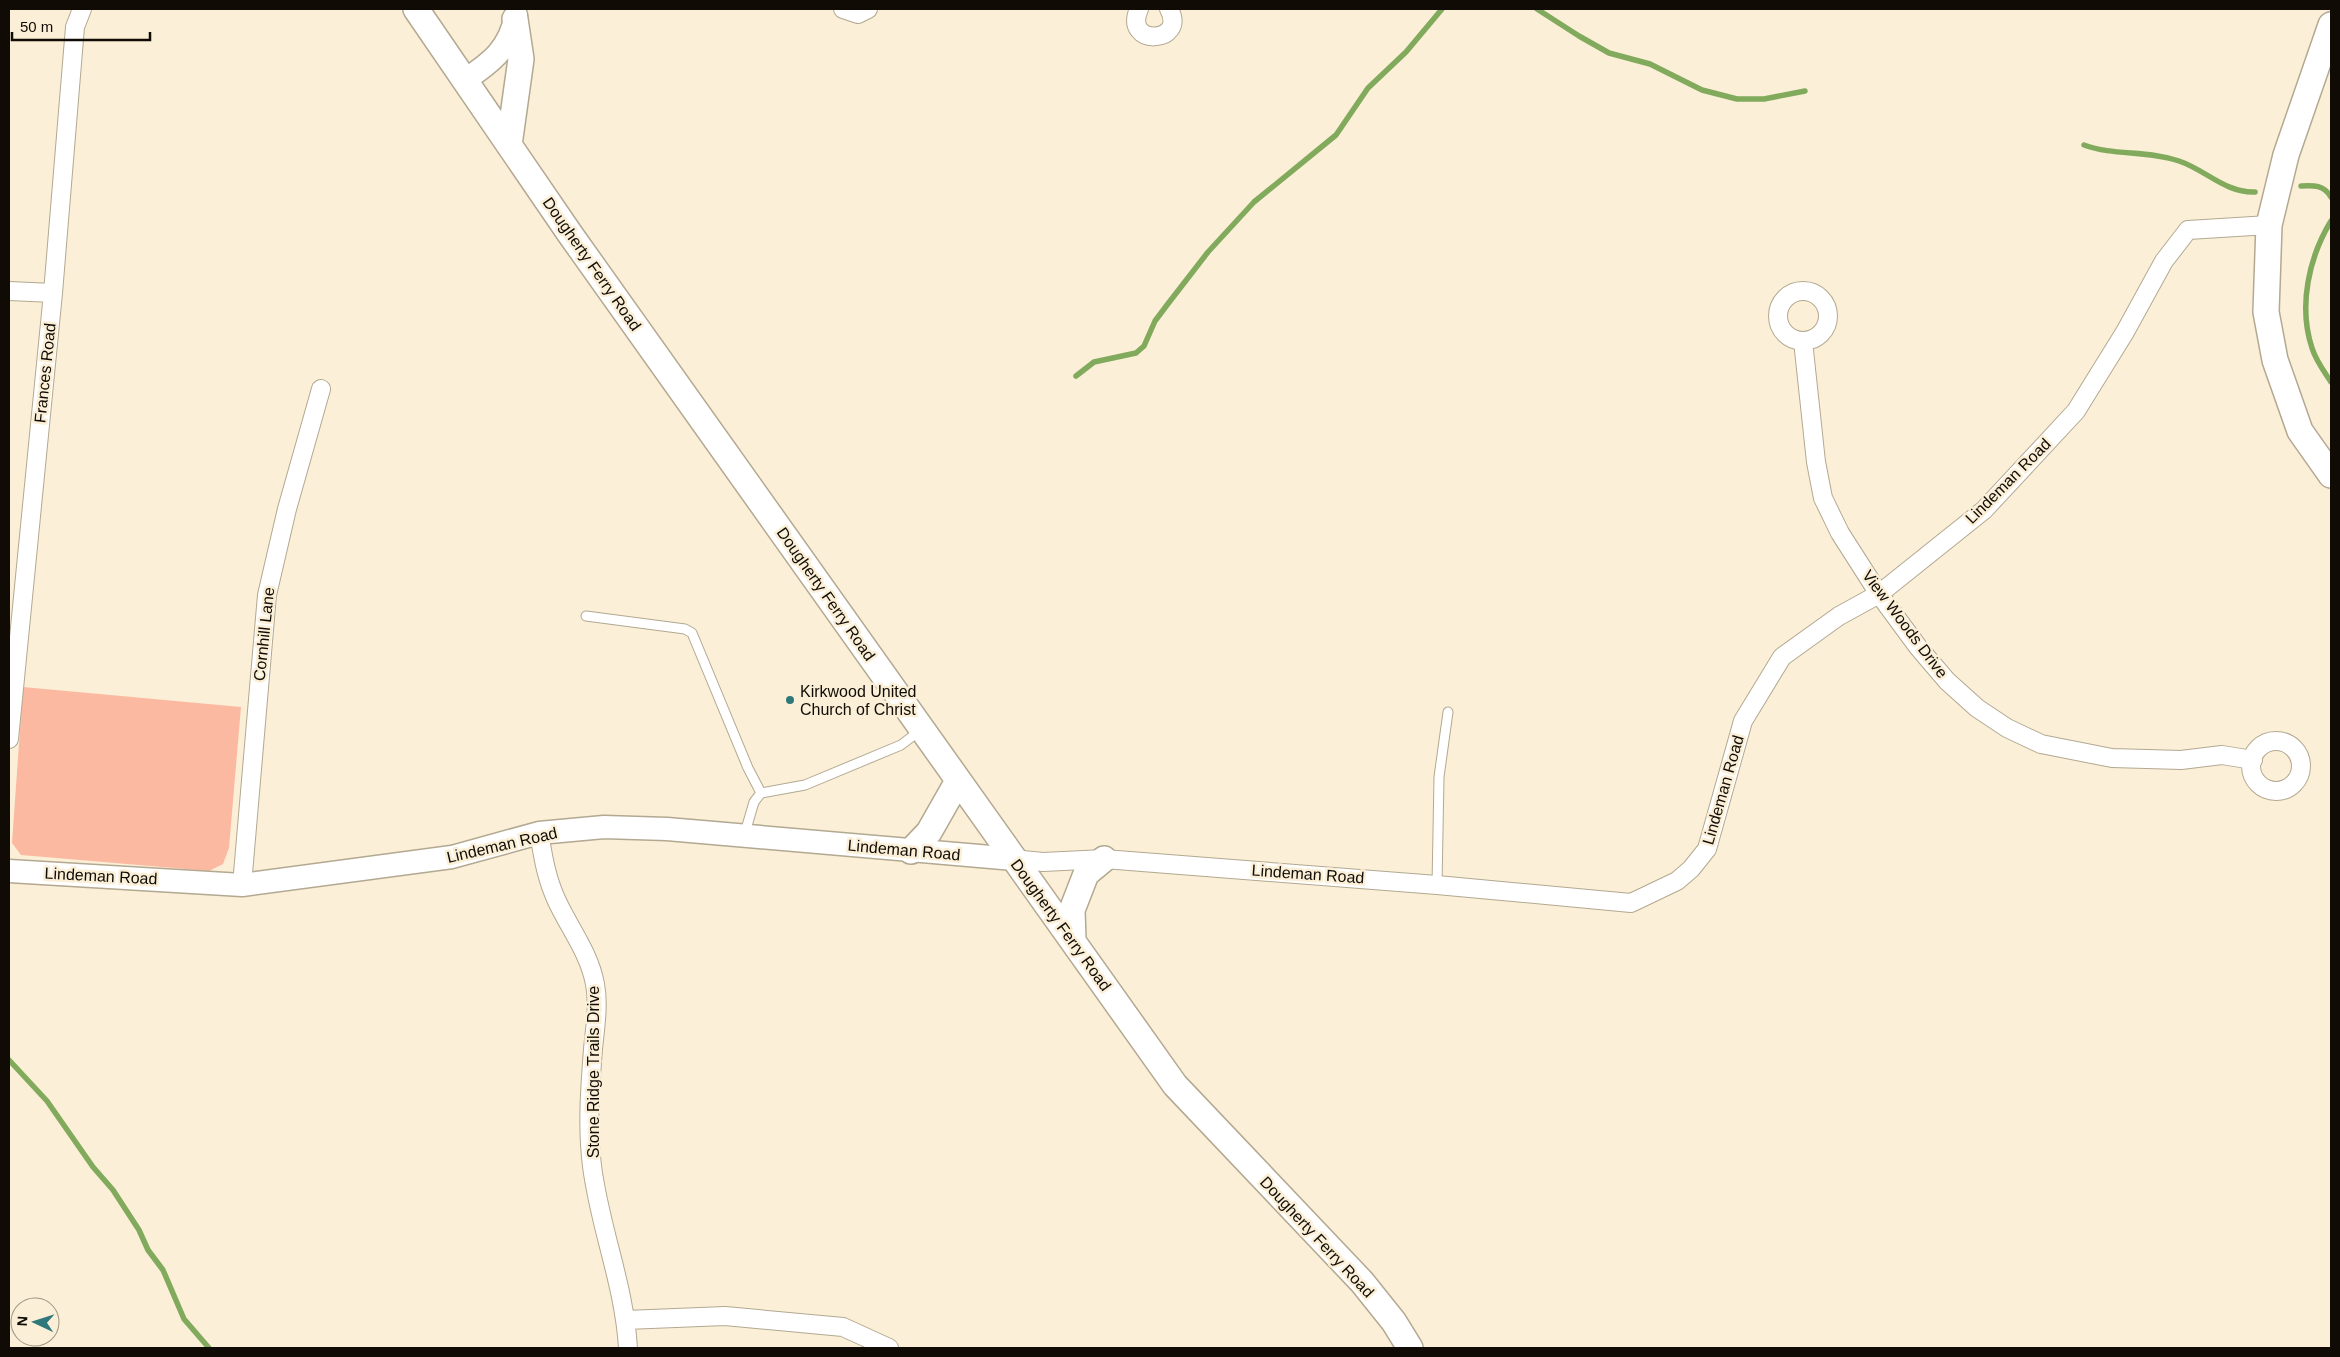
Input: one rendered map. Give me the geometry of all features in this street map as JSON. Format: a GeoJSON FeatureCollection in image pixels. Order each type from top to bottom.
{"type":"FeatureCollection","features":[{"type":"Feature","properties":{"kind":"main road","name":"Dougherty Ferry Road"},"geometry":{"type":"LineString","coordinates":[[416,9],[576,242],[1175,1085],[1362,1282],[1394,1322],[1410,1348]]}},
{"type":"Feature","properties":{"kind":"main road"},"geometry":{"type":"LineString","coordinates":[[509,145],[521,59],[516,14]]}},
{"type":"Feature","properties":{"kind":"main road"},"geometry":{"type":"LineString","coordinates":[[2331,25],[2286,155],[2269,226],[2266,312],[2275,360],[2300,431],[2331,475]]}},
{"type":"Feature","properties":{"kind":"main road"},"geometry":{"type":"LineString","coordinates":[[912,851],[929,832],[958,781]]}},
{"type":"Feature","properties":{"kind":"main road"},"geometry":{"type":"LineString","coordinates":[[1073,940],[1072,910],[1086,874],[1104,859]]}},
{"type":"Feature","properties":{"kind":"street","name":"Frances Road"},"geometry":{"type":"LineString","coordinates":[[9,739],[53,293],[75,27],[82,9]]}},
{"type":"Feature","properties":{"kind":"street"},"geometry":{"type":"LineString","coordinates":[[843,9],[858,14],[868,9]]}},
{"type":"Feature","properties":{"kind":"street"},"geometry":{"type":"LineString","coordinates":[[1139,9],[1136,20],[1137,26],[1146,35],[1157,37],[1167,32],[1170,27],[1172,16],[1169,9]]}},
{"type":"Feature","properties":{"kind":"street"},"geometry":{"type":"LineString","coordinates":[[465,80],[488,65],[503,50],[516,14]]}},
{"type":"Feature","properties":{"kind":"street","name":"Lindeman Road"},"geometry":{"type":"LineString","coordinates":[[9,871],[242,885],[452,857],[539,833],[604,827],[667,829],[1043,862],[1104,859],[1437,884],[1631,903],[1677,881],[1691,869],[1707,849],[1743,721],[1782,657],[1839,616],[1878,594],[1984,510],[2076,411],[2125,332],[2164,261],[2188,230],[2269,226]]}},
{"type":"Feature","properties":{"kind":"street"},"geometry":{"type":"LineString","coordinates":[[9,291],[53,293]]}},
{"type":"Feature","properties":{"kind":"street","name":"View Woods Drive"},"geometry":{"type":"LineString","coordinates":[[1803,341],[1816,462],[1823,498],[1840,533],[1878,594],[1918,648],[1947,681],[1977,708],[2007,728],[2041,744],[2112,758],[2181,760],[2222,755],[2253,760]]}},
{"type":"Feature","properties":{"kind":"street","name":"Cornhill Lane"},"geometry":{"type":"LineString","coordinates":[[242,885],[267,595],[287,509],[322,389]]}},
{"type":"Feature","properties":{"kind":"street","name":"Stone Ridge Trails Drive"},"geometry":{"type":"LineString","coordinates":[[539,833],[545,869],[556,900],[589,962],[596,986],[590,1102],[592,1166],[626,1320],[628,1348]]}},
{"type":"Feature","properties":{"kind":"street"},"geometry":{"type":"LineString","coordinates":[[626,1320],[710,1315],[843,1327],[889,1348]]}},
{"type":"Feature","properties":{"kind":"lane"},"geometry":{"type":"LineString","coordinates":[[586,616],[685,629],[692,633],[748,768],[761,793]]}},
{"type":"Feature","properties":{"kind":"lane"},"geometry":{"type":"LineString","coordinates":[[1437,884],[1439,777],[1448,712]]}},
{"type":"Feature","properties":{"kind":"lane"},"geometry":{"type":"LineString","coordinates":[[744,836],[754,802],[761,793],[805,785],[901,745],[922,729]]}},
{"type":"Feature","properties":{"kind":"shaded area"},"geometry":{"type":"Polygon","coordinates":[[[23,687],[241,707],[229,848],[223,864],[209,871],[21,855],[12,843],[23,687]]]}},
{"type":"Feature","properties":{"kind":"waterway"},"geometry":{"type":"LineString","coordinates":[[1076,376],[1094,362],[1136,353],[1144,346],[1155,321],[1208,252],[1254,202],[1336,135],[1368,88],[1406,52],[1442,9]]}},
{"type":"Feature","properties":{"kind":"waterway"},"geometry":{"type":"LineString","coordinates":[[1537,9],[1609,53],[1650,64],[1702,90],[1737,99],[1764,99],[1805,91]]}},
{"type":"Feature","properties":{"kind":"waterway"},"geometry":{"type":"LineString","coordinates":[[2084,145],[2107,151],[2155,155],[2179,161],[2234,189],[2255,192]]}},
{"type":"Feature","properties":{"kind":"waterway"},"geometry":{"type":"LineString","coordinates":[[2301,186],[2322,188],[2331,197]]}},
{"type":"Feature","properties":{"kind":"waterway"},"geometry":{"type":"LineString","coordinates":[[2331,221],[2317,250],[2308,282],[2306,299],[2308,332],[2314,353],[2331,382]]}},
{"type":"Feature","properties":{"kind":"waterway"},"geometry":{"type":"LineString","coordinates":[[9,1060],[47,1101],[93,1167],[113,1190],[139,1230],[148,1250],[163,1270],[184,1319],[209,1348]]}},
{"type":"Feature","properties":{"kind":"place","name":"Kirkwood United Church of Christ"},"geometry":{"type":"Point","coordinates":[790,700]}}]}
